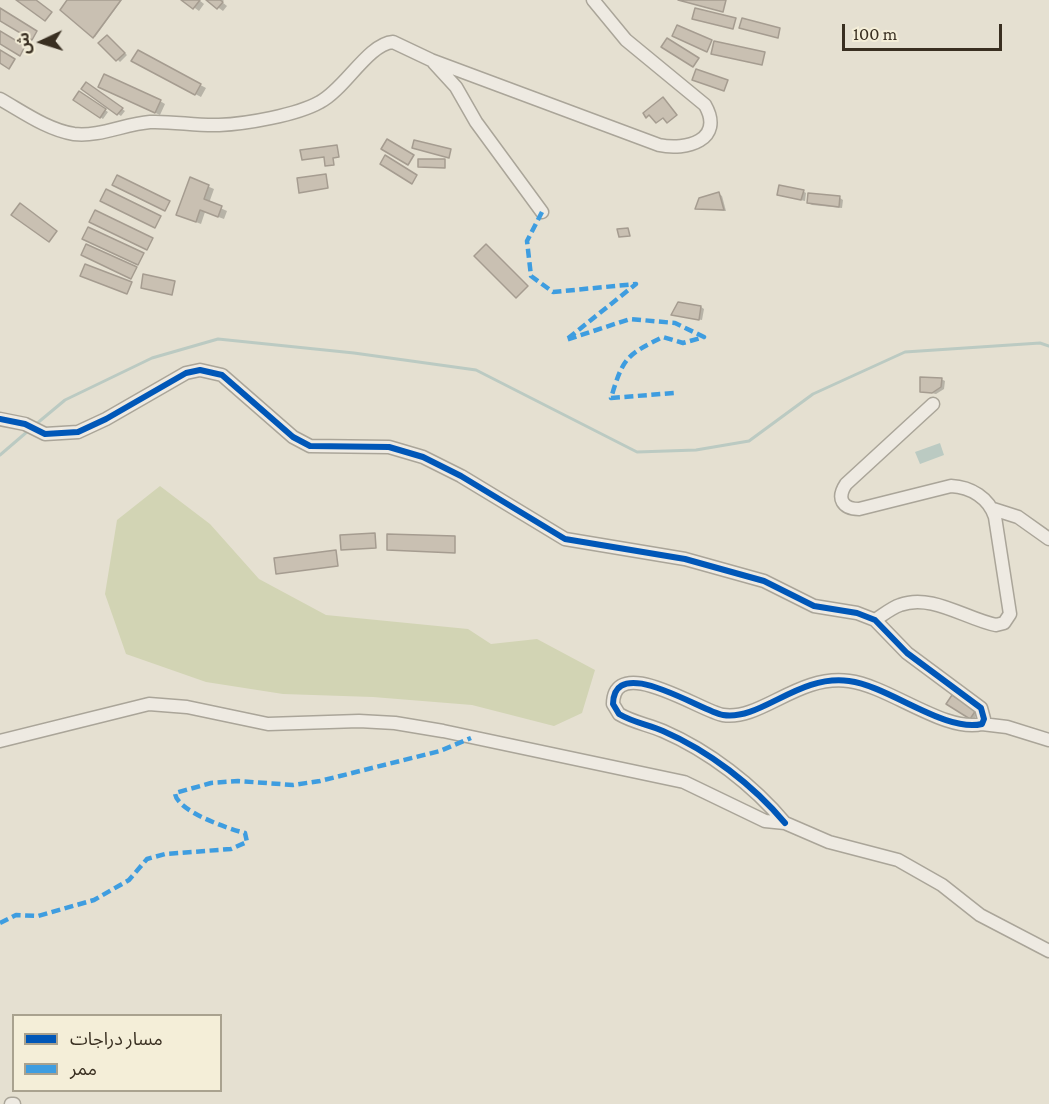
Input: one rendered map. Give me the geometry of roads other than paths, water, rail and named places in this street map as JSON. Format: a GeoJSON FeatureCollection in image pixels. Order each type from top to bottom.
{"type":"FeatureCollection","features":[{"type":"Feature","properties":{"kind":"street"},"geometry":{"type":"LineString","coordinates":[[0,99],[58,130],[84,135],[149,122],[221,125],[297,110],[319,102],[337,91],[375,50],[388,42],[398,43],[431,60],[659,145],[682,148],[702,139],[710,126],[711,119],[705,105],[626,40],[593,0]]}},
{"type":"Feature","properties":{"kind":"street"},"geometry":{"type":"LineString","coordinates":[[431,60],[456,87],[476,122],[542,212]]}},
{"type":"Feature","properties":{"kind":"street"},"geometry":{"type":"LineString","coordinates":[[0,419],[30,427],[45,434],[78,432],[106,419],[171,379],[186,373],[209,372],[222,375],[234,382],[293,437],[310,446],[389,447],[406,451],[460,476],[550,533],[565,539],[660,554],[716,567],[764,581],[814,606],[857,613],[875,620],[907,653],[981,708],[984,714],[982,724]]}},
{"type":"Feature","properties":{"kind":"street"},"geometry":{"type":"LineString","coordinates":[[933,405],[846,484],[841,493],[842,503],[846,507],[860,509],[931,490],[959,486],[978,494],[993,509],[1018,517],[1049,539]]}},
{"type":"Feature","properties":{"kind":"street"},"geometry":{"type":"LineString","coordinates":[[875,620],[900,605],[910,602],[935,605],[996,625],[1007,620],[1010,608],[993,509]]}},
{"type":"Feature","properties":{"kind":"street"},"geometry":{"type":"LineString","coordinates":[[785,823],[768,803],[731,772],[681,740],[619,714],[613,704],[617,691],[628,684],[648,684],[714,713],[735,716],[807,684],[834,680],[850,681],[867,685],[958,725],[982,724],[1006,727],[1049,740]]}},
{"type":"Feature","properties":{"kind":"street"},"geometry":{"type":"LineString","coordinates":[[0,741],[149,704],[187,706],[268,724],[395,723],[662,775],[701,788],[753,816],[785,823],[829,842],[877,852],[905,863],[942,885],[980,915],[1049,951]]}},
{"type":"Feature","properties":{"kind":"waterway"},"geometry":{"type":"LineString","coordinates":[[35,425],[65,400],[152,358],[218,339],[354,353],[476,370],[637,452],[696,450],[749,441],[813,394],[905,352],[1040,343],[1049,346]]}},
{"type":"Feature","properties":{"kind":"waterway"},"geometry":{"type":"LineString","coordinates":[[0,455],[28,431]]}}]}
